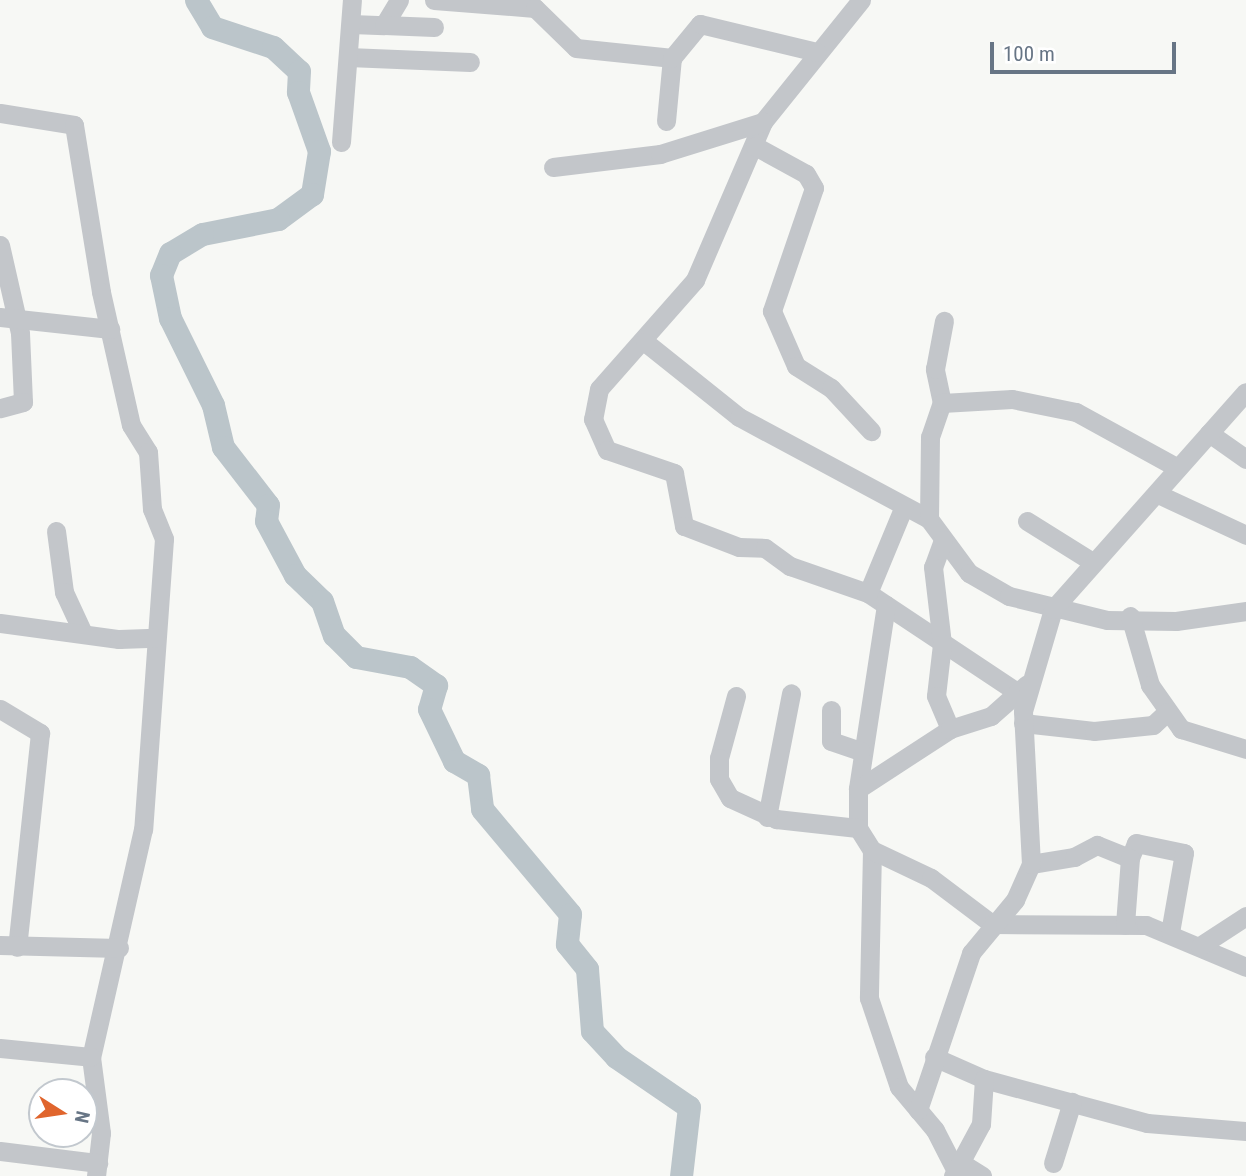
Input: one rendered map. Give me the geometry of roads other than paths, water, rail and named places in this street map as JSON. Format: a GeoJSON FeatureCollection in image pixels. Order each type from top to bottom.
{"type":"FeatureCollection","features":[{"type":"Feature","properties":{"kind":"street"},"geometry":{"type":"LineString","coordinates":[[341,142],[352,0]]}},
{"type":"Feature","properties":{"kind":"street"},"geometry":{"type":"LineString","coordinates":[[384,25],[399,0]]}},
{"type":"Feature","properties":{"kind":"street"},"geometry":{"type":"LineString","coordinates":[[434,0],[535,8],[576,48],[672,58]]}},
{"type":"Feature","properties":{"kind":"street"},"geometry":{"type":"LineString","coordinates":[[861,0],[763,122],[755,146],[695,280],[645,342],[592,401],[607,450],[642,465],[668,467],[678,481],[684,526],[695,533],[765,548],[790,566],[868,593],[915,619],[942,644],[1024,688]]}},
{"type":"Feature","properties":{"kind":"street"},"geometry":{"type":"LineString","coordinates":[[666,121],[672,58],[701,23],[817,52]]}},
{"type":"Feature","properties":{"kind":"street"},"geometry":{"type":"LineString","coordinates":[[351,24],[434,27]]}},
{"type":"Feature","properties":{"kind":"street"},"geometry":{"type":"LineString","coordinates":[[348,57],[470,62]]}},
{"type":"Feature","properties":{"kind":"street"},"geometry":{"type":"LineString","coordinates":[[0,113],[74,125],[110,329],[131,425],[148,452],[152,509],[164,539],[155,638],[146,798],[119,948],[91,1057],[101,1133],[97,1169],[0,1151]]}},
{"type":"Feature","properties":{"kind":"street"},"geometry":{"type":"LineString","coordinates":[[553,167],[660,154],[763,122]]}},
{"type":"Feature","properties":{"kind":"street"},"geometry":{"type":"LineString","coordinates":[[755,146],[806,174],[814,188],[772,311],[796,366],[831,388],[871,430]]}},
{"type":"Feature","properties":{"kind":"street"},"geometry":{"type":"LineString","coordinates":[[0,244],[23,402],[0,408]]}},
{"type":"Feature","properties":{"kind":"street"},"geometry":{"type":"LineString","coordinates":[[9,319],[110,329]]}},
{"type":"Feature","properties":{"kind":"street"},"geometry":{"type":"LineString","coordinates":[[929,519],[930,437],[942,403],[935,369],[944,321]]}},
{"type":"Feature","properties":{"kind":"street"},"geometry":{"type":"LineString","coordinates":[[645,342],[739,417],[929,519],[943,540],[984,583],[1053,609],[1107,620],[1130,616],[1176,621],[1246,611]]}},
{"type":"Feature","properties":{"kind":"street"},"geometry":{"type":"LineString","coordinates":[[918,1110],[966,963],[992,924],[1015,900],[1031,864],[1023,723],[1024,688],[1053,609],[1090,561],[1160,495],[1178,468],[1246,391]]}},
{"type":"Feature","properties":{"kind":"street"},"geometry":{"type":"LineString","coordinates":[[942,403],[1012,399],[1076,412],[1178,468]]}},
{"type":"Feature","properties":{"kind":"street"},"geometry":{"type":"LineString","coordinates":[[1209,433],[1246,459]]}},
{"type":"Feature","properties":{"kind":"street"},"geometry":{"type":"LineString","coordinates":[[1160,495],[1246,535]]}},
{"type":"Feature","properties":{"kind":"street"},"geometry":{"type":"LineString","coordinates":[[868,593],[904,506]]}},
{"type":"Feature","properties":{"kind":"street"},"geometry":{"type":"LineString","coordinates":[[1027,521],[1090,561]]}},
{"type":"Feature","properties":{"kind":"street"},"geometry":{"type":"LineString","coordinates":[[56,531],[64,592],[82,631]]}},
{"type":"Feature","properties":{"kind":"street"},"geometry":{"type":"LineString","coordinates":[[943,540],[933,584],[942,644],[936,696],[950,729]]}},
{"type":"Feature","properties":{"kind":"street"},"geometry":{"type":"LineString","coordinates":[[886,605],[860,751],[858,828],[872,850],[931,878],[992,924],[1125,925],[1170,932],[1246,967]]}},
{"type":"Feature","properties":{"kind":"street"},"geometry":{"type":"LineString","coordinates":[[1130,616],[1150,685],[1167,712],[1195,738],[1246,749]]}},
{"type":"Feature","properties":{"kind":"street"},"geometry":{"type":"LineString","coordinates":[[0,623],[155,638]]}},
{"type":"Feature","properties":{"kind":"street"},"geometry":{"type":"LineString","coordinates":[[858,789],[950,729],[991,716],[1024,688]]}},
{"type":"Feature","properties":{"kind":"street"},"geometry":{"type":"LineString","coordinates":[[767,817],[791,693]]}},
{"type":"Feature","properties":{"kind":"street"},"geometry":{"type":"LineString","coordinates":[[737,696],[719,779],[730,798],[767,817],[858,828]]}},
{"type":"Feature","properties":{"kind":"street"},"geometry":{"type":"LineString","coordinates":[[0,709],[40,733],[8,946],[119,948]]}},
{"type":"Feature","properties":{"kind":"street"},"geometry":{"type":"LineString","coordinates":[[831,710],[833,744],[860,751]]}},
{"type":"Feature","properties":{"kind":"street"},"geometry":{"type":"LineString","coordinates":[[1023,723],[1094,731],[1153,725],[1167,712]]}},
{"type":"Feature","properties":{"kind":"street"},"geometry":{"type":"LineString","coordinates":[[1125,925],[1130,858],[1135,843],[1184,853],[1170,932]]}},
{"type":"Feature","properties":{"kind":"street"},"geometry":{"type":"LineString","coordinates":[[1031,864],[1081,855],[1097,845],[1130,858]]}},
{"type":"Feature","properties":{"kind":"street"},"geometry":{"type":"LineString","coordinates":[[872,850],[869,998],[899,1087],[918,1110],[956,1169],[982,1176]]}},
{"type":"Feature","properties":{"kind":"street"},"geometry":{"type":"LineString","coordinates":[[1200,946],[1246,916]]}},
{"type":"Feature","properties":{"kind":"street"},"geometry":{"type":"LineString","coordinates":[[0,1048],[91,1057]]}},
{"type":"Feature","properties":{"kind":"street"},"geometry":{"type":"LineString","coordinates":[[934,1057],[984,1079],[1159,1126],[1246,1131]]}},
{"type":"Feature","properties":{"kind":"street"},"geometry":{"type":"LineString","coordinates":[[956,1169],[981,1124],[984,1079]]}},
{"type":"Feature","properties":{"kind":"street"},"geometry":{"type":"LineString","coordinates":[[1053,1163],[1072,1102]]}},
{"type":"Feature","properties":{"kind":"waterway"},"geometry":{"type":"LineString","coordinates":[[196,0],[212,27],[273,47],[299,71],[298,92],[319,151],[312,194],[278,219],[202,234],[170,253],[161,275],[170,318],[213,405],[223,447],[268,505],[266,521],[295,575],[322,601],[334,635],[356,657],[410,667],[436,685],[429,709],[454,761],[478,775],[482,809],[570,914],[567,944],[587,969],[592,1031],[616,1057],[689,1107],[681,1176]]}}]}
